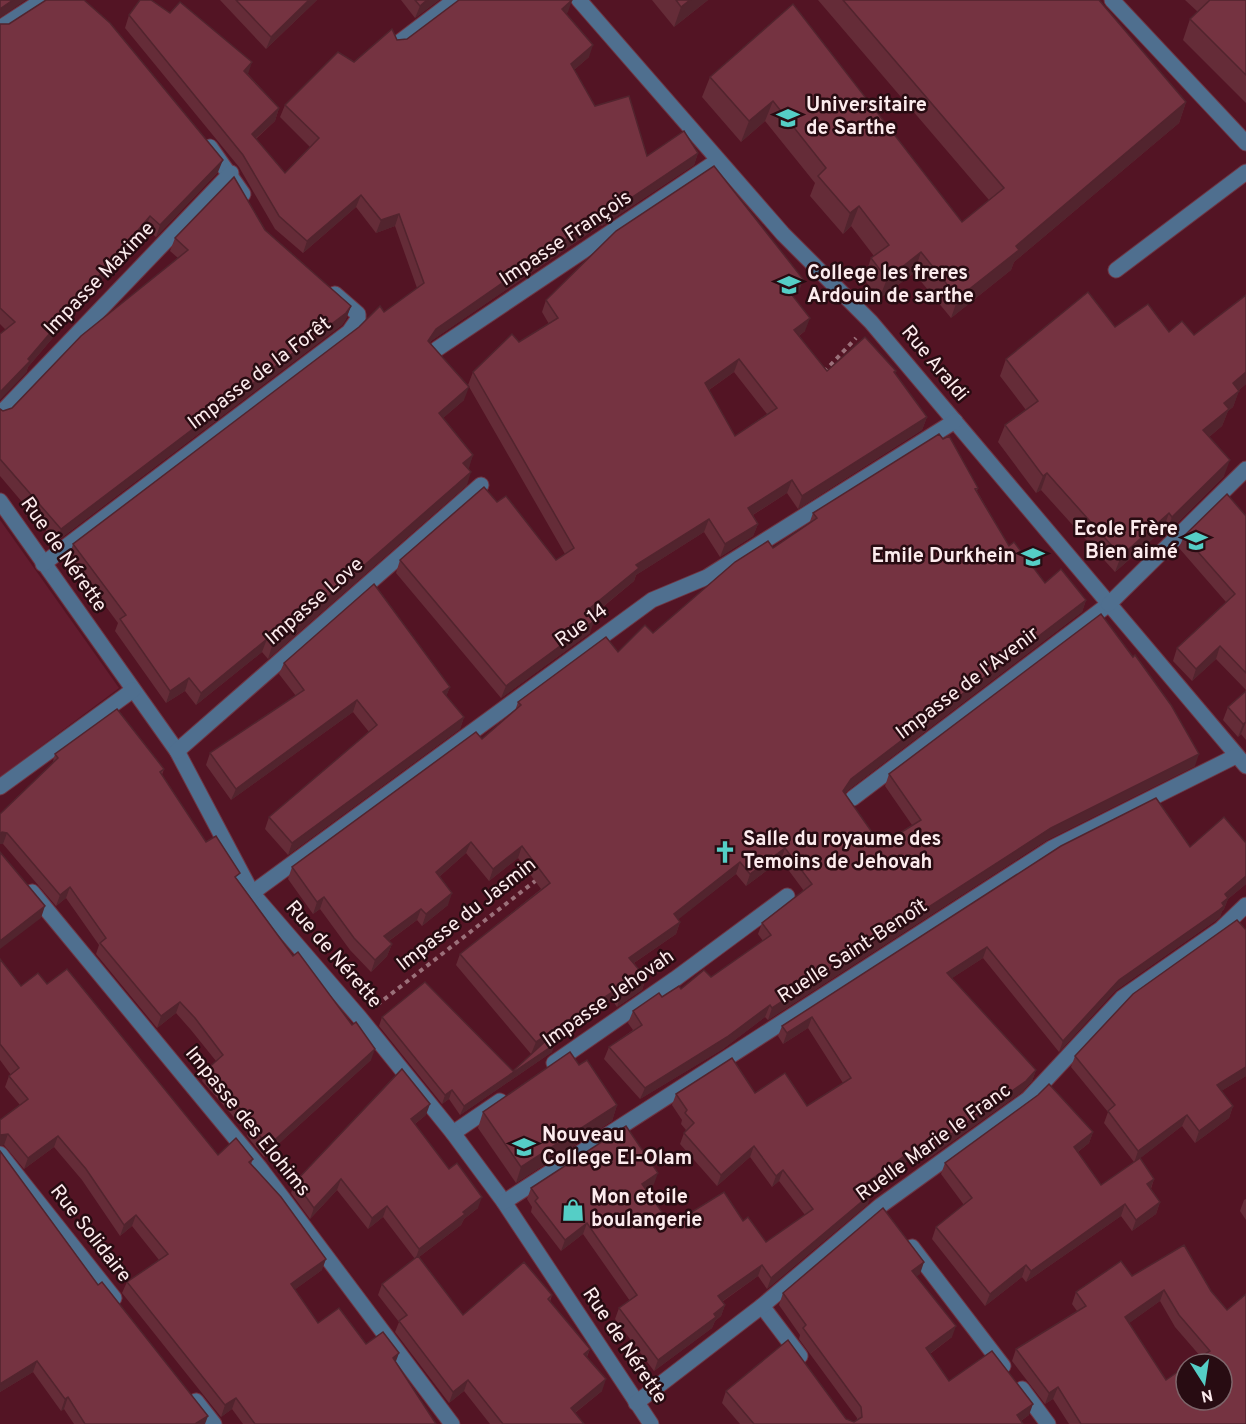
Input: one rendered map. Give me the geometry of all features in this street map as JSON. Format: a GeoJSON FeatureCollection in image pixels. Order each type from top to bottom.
{"type":"FeatureCollection","features":[{"type":"Feature","properties":{"kind":"street"},"geometry":{"type":"LineString","coordinates":[[0,28],[43,0]]}},
{"type":"Feature","properties":{"kind":"street"},"geometry":{"type":"LineString","coordinates":[[397,44],[455,0]]}},
{"type":"Feature","properties":{"kind":"street","name":"Rue Araldi"},"geometry":{"type":"LineString","coordinates":[[579,0],[783,234],[871,322],[1241,761]]}},
{"type":"Feature","properties":{"kind":"street"},"geometry":{"type":"LineString","coordinates":[[1112,0],[1246,143]]}},
{"type":"Feature","properties":{"kind":"street"},"geometry":{"type":"LineString","coordinates":[[203,138],[231,173],[249,204]]}},
{"type":"Feature","properties":{"kind":"street","name":"Impasse François"},"geometry":{"type":"LineString","coordinates":[[437,349],[717,161]]}},
{"type":"Feature","properties":{"kind":"street"},"geometry":{"type":"LineString","coordinates":[[1116,270],[1246,172]]}},
{"type":"Feature","properties":{"kind":"street","name":"Impasse Maxime"},"geometry":{"type":"LineString","coordinates":[[0,414],[231,173]]}},
{"type":"Feature","properties":{"kind":"street","name":"Impasse de la Forêt"},"geometry":{"type":"LineString","coordinates":[[43,564],[349,332],[358,319],[358,314],[325,285]]}},
{"type":"Feature","properties":{"kind":"street","name":"Rue 14"},"geometry":{"type":"LineString","coordinates":[[252,893],[652,600],[707,577],[955,421]]}},
{"type":"Feature","properties":{"kind":"street","name":"Impasse de l'Avenir"},"geometry":{"type":"LineString","coordinates":[[853,798],[1109,604],[1246,469]]}},
{"type":"Feature","properties":{"kind":"street","name":"Impasse Love"},"geometry":{"type":"LineString","coordinates":[[177,751],[481,485]]}},
{"type":"Feature","properties":{"kind":"street","name":"Rue de Nérette"},"geometry":{"type":"LineString","coordinates":[[0,501],[177,751],[252,893],[360,1018],[453,1133],[504,1202],[651,1424]]}},
{"type":"Feature","properties":{"kind":"street"},"geometry":{"type":"LineString","coordinates":[[0,787],[132,690]]}},
{"type":"Feature","properties":{"kind":"street","name":"Ruelle Saint-Benoît"},"geometry":{"type":"LineString","coordinates":[[504,1202],[1052,848],[1241,761]]}},
{"type":"Feature","properties":{"kind":"street","name":"Impasse des Elohims"},"geometry":{"type":"LineString","coordinates":[[22,880],[260,1168],[452,1424]]}},
{"type":"Feature","properties":{"kind":"street","name":"Impasse Jehovah"},"geometry":{"type":"LineString","coordinates":[[540,1073],[675,979],[787,896]]}},
{"type":"Feature","properties":{"kind":"street","name":"Ruelle Marie le Franc"},"geometry":{"type":"LineString","coordinates":[[636,1403],[1028,1100],[1122,998],[1221,929],[1246,906]]}},
{"type":"Feature","properties":{"kind":"street"},"geometry":{"type":"LineString","coordinates":[[453,1133],[511,1093]]}},
{"type":"Feature","properties":{"kind":"street","name":"Rue Solidaire"},"geometry":{"type":"LineString","coordinates":[[0,1154],[126,1312]]}},
{"type":"Feature","properties":{"kind":"street"},"geometry":{"type":"LineString","coordinates":[[902,1235],[1048,1424]]}},
{"type":"Feature","properties":{"kind":"street"},"geometry":{"type":"LineString","coordinates":[[762,1306],[809,1369]]}},
{"type":"Feature","properties":{"kind":"street"},"geometry":{"type":"LineString","coordinates":[[185,1387],[214,1424]]}},
{"type":"Feature","properties":{"kind":"path"},"geometry":{"type":"LineString","coordinates":[[819,377],[871,322]]}},
{"type":"Feature","properties":{"kind":"path","name":"Impasse du Jasmin"},"geometry":{"type":"LineString","coordinates":[[360,1018],[543,874]]}},
{"type":"Feature","properties":{"kind":"shaded area"},"geometry":{"type":"Polygon","coordinates":[[[0,520],[119,688],[0,777],[0,520]]]}},
{"type":"Feature","properties":{"kind":"building"},"geometry":{"type":"Polygon","coordinates":[[[0,0],[13,0],[0,9],[0,0]]]}},
{"type":"Feature","properties":{"kind":"building"},"geometry":{"type":"Polygon","coordinates":[[[46,0],[84,0],[110,23],[223,160],[160,225],[150,216],[28,359],[30,361],[0,392],[0,334],[15,322],[0,308],[0,24],[9,24],[46,0]]]}},
{"type":"Feature","properties":{"kind":"building"},"geometry":{"type":"Polygon","coordinates":[[[140,0],[151,0],[170,13],[180,2],[252,62],[244,71],[279,108],[252,134],[285,173],[319,138],[285,105],[338,52],[354,62],[392,29],[397,40],[407,39],[459,0],[572,0],[562,9],[593,45],[571,64],[595,106],[629,96],[647,156],[684,131],[698,153],[607,214],[605,212],[436,329],[428,341],[469,387],[439,413],[473,455],[463,463],[471,472],[272,646],[267,639],[201,693],[189,678],[170,691],[120,619],[126,615],[73,544],[359,327],[380,306],[384,312],[424,283],[399,214],[381,220],[361,195],[307,241],[279,216],[243,155],[129,15],[140,0]]]}},
{"type":"Feature","properties":{"kind":"building"},"geometry":{"type":"Polygon","coordinates":[[[236,0],[309,0],[271,37],[236,0]]]}},
{"type":"Feature","properties":{"kind":"building"},"geometry":{"type":"Polygon","coordinates":[[[415,0],[427,0],[420,6],[415,0]]]}},
{"type":"Feature","properties":{"kind":"building"},"geometry":{"type":"Polygon","coordinates":[[[676,0],[690,0],[681,7],[676,0]]]}},
{"type":"Feature","properties":{"kind":"building"},"geometry":{"type":"Polygon","coordinates":[[[843,0],[1099,0],[1186,102],[1016,246],[1019,250],[958,298],[921,252],[887,279],[871,258],[889,245],[859,206],[850,213],[818,176],[826,168],[773,101],[749,121],[710,77],[793,4],[962,222],[1004,188],[843,0]]]}},
{"type":"Feature","properties":{"kind":"building"},"geometry":{"type":"Polygon","coordinates":[[[1210,0],[1246,0],[1246,75],[1190,19],[1210,0]]]}},
{"type":"Feature","properties":{"kind":"building"},"geometry":{"type":"Polygon","coordinates":[[[714,166],[803,279],[788,290],[810,318],[794,330],[827,371],[865,337],[896,371],[894,372],[927,417],[802,496],[792,480],[748,508],[758,524],[725,544],[709,519],[636,565],[639,568],[589,609],[594,621],[506,686],[400,560],[484,487],[497,502],[506,496],[556,560],[574,548],[473,372],[512,334],[519,342],[558,318],[546,300],[616,231],[714,166]],[[739,359],[705,383],[735,436],[777,408],[739,359]]]}},
{"type":"Feature","properties":{"kind":"building"},"geometry":{"type":"Polygon","coordinates":[[[234,177],[265,230],[351,306],[346,313],[61,529],[0,459],[0,409],[3,411],[12,408],[81,336],[188,250],[175,238],[234,177]]]}},
{"type":"Feature","properties":{"kind":"building"},"geometry":{"type":"Polygon","coordinates":[[[1088,292],[1115,327],[1148,304],[1169,332],[1182,321],[1194,335],[1246,295],[1246,372],[1233,383],[1239,391],[1224,403],[1229,409],[1203,430],[1230,460],[1172,517],[1169,513],[1121,556],[1047,473],[1043,476],[1005,425],[1038,401],[1006,359],[1088,292]]]}},
{"type":"Feature","properties":{"kind":"building"},"geometry":{"type":"Polygon","coordinates":[[[939,434],[943,439],[949,436],[978,488],[975,489],[1009,546],[1014,542],[1045,583],[1061,569],[1086,600],[851,779],[843,791],[881,845],[921,820],[889,774],[1101,614],[1133,657],[1135,655],[1171,705],[1199,754],[1051,828],[772,1008],[770,1005],[727,1037],[645,1088],[609,1047],[642,1025],[633,1011],[659,993],[662,997],[679,986],[681,989],[704,970],[711,977],[771,935],[762,923],[812,884],[785,848],[750,874],[740,862],[674,914],[680,922],[629,958],[646,978],[621,995],[617,989],[536,1042],[460,954],[550,883],[522,846],[493,869],[471,842],[436,872],[452,893],[426,914],[421,909],[384,936],[392,944],[375,960],[354,938],[324,897],[317,902],[292,867],[476,732],[482,739],[521,705],[518,702],[606,637],[618,652],[645,625],[653,633],[735,562],[768,541],[773,548],[817,518],[813,513],[939,434]]]}},
{"type":"Feature","properties":{"kind":"building"},"geometry":{"type":"Polygon","coordinates":[[[1227,494],[1246,516],[1246,673],[1220,646],[1196,669],[1177,648],[1235,594],[1184,536],[1227,494]]]}},
{"type":"Feature","properties":{"kind":"building"},"geometry":{"type":"Polygon","coordinates":[[[374,584],[450,687],[443,692],[464,717],[292,843],[269,817],[377,725],[357,700],[236,789],[210,753],[304,690],[284,663],[374,584]]]}},
{"type":"Feature","properties":{"kind":"building"},"geometry":{"type":"Polygon","coordinates":[[[1246,691],[1246,722],[1243,724],[1228,707],[1246,691]]]}},
{"type":"Feature","properties":{"kind":"building"},"geometry":{"type":"Polygon","coordinates":[[[117,709],[164,769],[160,772],[206,842],[216,836],[240,873],[235,877],[293,956],[298,952],[352,1025],[356,1022],[375,1049],[268,1146],[251,1125],[253,1123],[206,1070],[223,1055],[195,1018],[180,1002],[161,1016],[100,943],[106,938],[70,887],[60,895],[7,833],[0,834],[0,814],[58,758],[55,754],[117,709]]]}},
{"type":"Feature","properties":{"kind":"building"},"geometry":{"type":"Polygon","coordinates":[[[1156,798],[1190,847],[1224,817],[1246,843],[1246,876],[1225,894],[1228,898],[1222,903],[1224,906],[1119,980],[1063,1041],[987,947],[947,973],[1036,1070],[1026,1081],[933,1147],[927,1140],[865,1184],[872,1193],[771,1278],[762,1265],[718,1296],[725,1305],[714,1314],[716,1317],[658,1360],[619,1308],[637,1295],[587,1223],[565,1240],[535,1201],[538,1198],[531,1188],[626,1126],[658,1173],[642,1184],[671,1225],[724,1192],[743,1221],[748,1217],[766,1242],[813,1209],[783,1170],[776,1176],[754,1146],[721,1175],[684,1133],[694,1123],[685,1113],[687,1110],[676,1094],[732,1058],[755,1093],[785,1073],[807,1106],[851,1078],[812,1017],[787,1033],[782,1026],[1061,846],[1156,798]]]}},
{"type":"Feature","properties":{"kind":"building"},"geometry":{"type":"Polygon","coordinates":[[[0,852],[45,906],[0,941],[0,852]]]}},
{"type":"Feature","properties":{"kind":"building"},"geometry":{"type":"Polygon","coordinates":[[[1237,920],[1246,930],[1246,1067],[1217,1085],[1233,1106],[1199,1131],[1187,1115],[1138,1151],[1108,1111],[1115,1105],[1075,1056],[1133,994],[1237,920]]]}},
{"type":"Feature","properties":{"kind":"building"},"geometry":{"type":"Polygon","coordinates":[[[0,959],[21,986],[38,973],[47,984],[67,969],[218,1155],[236,1138],[253,1159],[249,1162],[281,1197],[326,1259],[291,1284],[318,1323],[339,1308],[366,1344],[383,1332],[399,1353],[393,1358],[436,1424],[255,1424],[236,1398],[225,1405],[127,1282],[168,1254],[136,1215],[124,1225],[86,1169],[58,1136],[28,1158],[8,1134],[0,1135],[0,1120],[28,1099],[9,1076],[19,1068],[0,1044],[0,959]]]}},
{"type":"Feature","properties":{"kind":"building"},"geometry":{"type":"Polygon","coordinates":[[[425,982],[513,1071],[550,1037],[555,1044],[464,1106],[452,1090],[445,1095],[382,1017],[425,982]]]}},
{"type":"Feature","properties":{"kind":"building"},"geometry":{"type":"Polygon","coordinates":[[[570,1052],[579,1065],[587,1060],[617,1105],[521,1167],[483,1112],[570,1052]]]}},
{"type":"Feature","properties":{"kind":"building"},"geometry":{"type":"Polygon","coordinates":[[[402,1069],[430,1104],[411,1119],[449,1169],[457,1163],[482,1197],[463,1212],[465,1214],[419,1249],[387,1206],[372,1218],[341,1179],[314,1208],[295,1182],[402,1069]]]}},
{"type":"Feature","properties":{"kind":"building"},"geometry":{"type":"Polygon","coordinates":[[[1049,1084],[1093,1132],[1074,1147],[1101,1185],[1140,1158],[1154,1179],[1147,1184],[1160,1202],[1136,1220],[1125,1204],[1031,1271],[1026,1265],[990,1294],[936,1227],[972,1198],[945,1163],[1038,1095],[1049,1084]]]}},
{"type":"Feature","properties":{"kind":"building"},"geometry":{"type":"Polygon","coordinates":[[[0,1151],[98,1285],[102,1282],[208,1416],[195,1424],[85,1424],[68,1397],[65,1399],[37,1361],[0,1384],[0,1151]]]}},
{"type":"Feature","properties":{"kind":"building"},"geometry":{"type":"Polygon","coordinates":[[[883,1208],[924,1262],[912,1271],[956,1326],[926,1348],[949,1381],[992,1351],[1033,1404],[1017,1415],[1023,1424],[754,1424],[726,1391],[788,1340],[846,1419],[854,1422],[862,1417],[861,1407],[803,1328],[806,1325],[783,1293],[883,1208]]]}},
{"type":"Feature","properties":{"kind":"building"},"geometry":{"type":"Polygon","coordinates":[[[1184,1245],[1211,1291],[1227,1310],[1246,1294],[1246,1424],[1081,1424],[1058,1387],[1049,1393],[1016,1349],[1086,1306],[1076,1292],[1121,1261],[1132,1276],[1184,1245]],[[1164,1290],[1125,1317],[1166,1380],[1174,1374],[1174,1412],[1234,1412],[1234,1352],[1208,1352],[1210,1351],[1179,1315],[1164,1290]]]}},
{"type":"Feature","properties":{"kind":"building"},"geometry":{"type":"Polygon","coordinates":[[[418,1256],[463,1315],[524,1262],[552,1295],[548,1299],[590,1349],[584,1354],[606,1379],[571,1408],[584,1424],[503,1424],[468,1380],[453,1392],[399,1321],[407,1315],[382,1284],[418,1256]]]}},
{"type":"Feature","properties":{"kind":"place","name":"Universitaire de Sarthe"},"geometry":{"type":"Point","coordinates":[788,118]}},
{"type":"Feature","properties":{"kind":"place","name":"College les freres Ardouin de sarthe"},"geometry":{"type":"Point","coordinates":[789,285]}},
{"type":"Feature","properties":{"kind":"place","name":"Ecole Frère Bien aimé"},"geometry":{"type":"Point","coordinates":[1196,541]}},
{"type":"Feature","properties":{"kind":"place","name":"Emile Durkhein"},"geometry":{"type":"Point","coordinates":[1033,557]}},
{"type":"Feature","properties":{"kind":"place","name":"Salle du royaume des Temoins de Jehovah"},"geometry":{"type":"Point","coordinates":[725,852]}},
{"type":"Feature","properties":{"kind":"place","name":"Nouveau College El-Olam"},"geometry":{"type":"Point","coordinates":[524,1147]}},
{"type":"Feature","properties":{"kind":"place","name":"Mon etoile boulangerie"},"geometry":{"type":"Point","coordinates":[573,1210]}}]}
